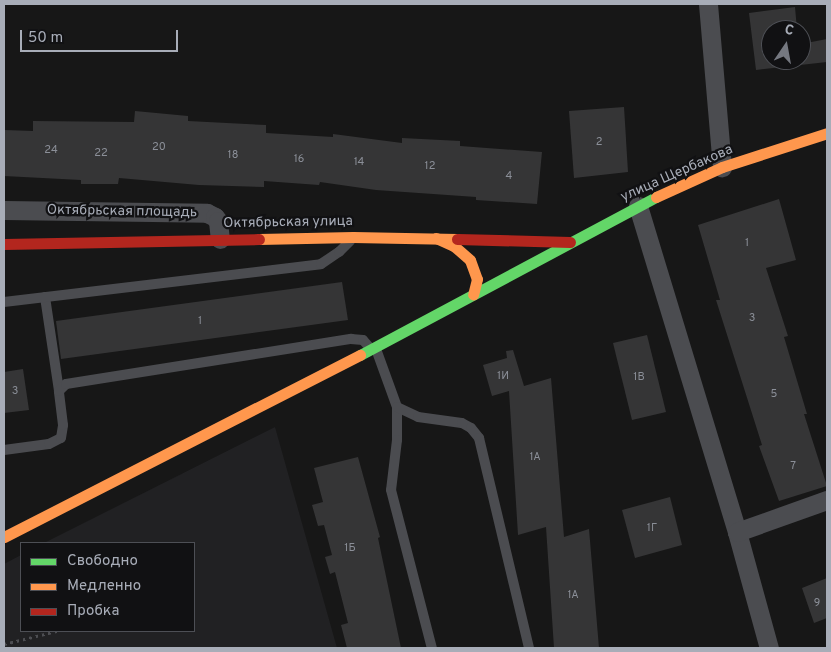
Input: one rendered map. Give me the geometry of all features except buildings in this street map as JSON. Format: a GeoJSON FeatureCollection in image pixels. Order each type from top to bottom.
{"type":"FeatureCollection","features":[{"type":"Feature","properties":{"kind":"street"},"geometry":{"type":"LineString","coordinates":[[708,4],[722,167]]}},
{"type":"Feature","properties":{"kind":"street","name":"улица Щербакова"},"geometry":{"type":"LineString","coordinates":[[4,536],[373,349],[638,206],[722,167],[827,133]]}},
{"type":"Feature","properties":{"kind":"street"},"geometry":{"type":"LineString","coordinates":[[638,206],[737,532],[769,648]]}},
{"type":"Feature","properties":{"kind":"street","name":"Октябрьская площадь"},"geometry":{"type":"LineString","coordinates":[[4,210],[207,213],[215,216],[218,221],[220,240]]}},
{"type":"Feature","properties":{"kind":"street","name":"Октябрьская улица"},"geometry":{"type":"LineString","coordinates":[[4,244],[353,237],[572,242]]}},
{"type":"Feature","properties":{"kind":"street"},"geometry":{"type":"LineString","coordinates":[[436,238],[454,246],[470,260],[475,270],[477,282],[473,295]]}},
{"type":"Feature","properties":{"kind":"street"},"geometry":{"type":"LineString","coordinates":[[737,532],[827,500]]}},
{"type":"Feature","properties":{"kind":"lane"},"geometry":{"type":"LineString","coordinates":[[4,302],[321,264],[339,252],[353,237]]}},
{"type":"Feature","properties":{"kind":"lane"},"geometry":{"type":"LineString","coordinates":[[4,450],[49,444],[61,438],[63,425],[45,297]]}},
{"type":"Feature","properties":{"kind":"lane"},"geometry":{"type":"LineString","coordinates":[[59,391],[66,384],[351,339],[363,340],[373,349],[398,407],[397,440],[391,490],[432,648]]}},
{"type":"Feature","properties":{"kind":"lane"},"geometry":{"type":"LineString","coordinates":[[398,407],[418,417],[462,423],[472,428],[479,438],[529,648]]}},
{"type":"Feature","properties":{"kind":"path"},"geometry":{"type":"LineString","coordinates":[[4,644],[53,632]]}},
{"type":"Feature","properties":{"kind":"shaded area"},"geometry":{"type":"Polygon","coordinates":[[[275,427],[337,648],[4,648],[4,564],[20,556],[20,632],[195,632],[195,542],[46,542],[275,427]]]}},
{"type":"Feature","properties":{"kind":"traffic: fast"},"geometry":{"type":"LineString","coordinates":[[360,355],[656,197]]}},
{"type":"Feature","properties":{"kind":"traffic: slow"},"geometry":{"type":"LineString","coordinates":[[656,197],[722,167],[827,133]]}},
{"type":"Feature","properties":{"kind":"traffic: slow"},"geometry":{"type":"LineString","coordinates":[[259,239],[353,237],[457,239]]}},
{"type":"Feature","properties":{"kind":"traffic: slow"},"geometry":{"type":"LineString","coordinates":[[436,238],[454,246],[470,260],[477,279],[473,295]]}},
{"type":"Feature","properties":{"kind":"traffic: slow"},"geometry":{"type":"LineString","coordinates":[[4,537],[360,355]]}},
{"type":"Feature","properties":{"kind":"traffic: jam"},"geometry":{"type":"LineString","coordinates":[[4,244],[259,239]]}},
{"type":"Feature","properties":{"kind":"traffic: jam"},"geometry":{"type":"LineString","coordinates":[[457,239],[570,242]]}}]}
